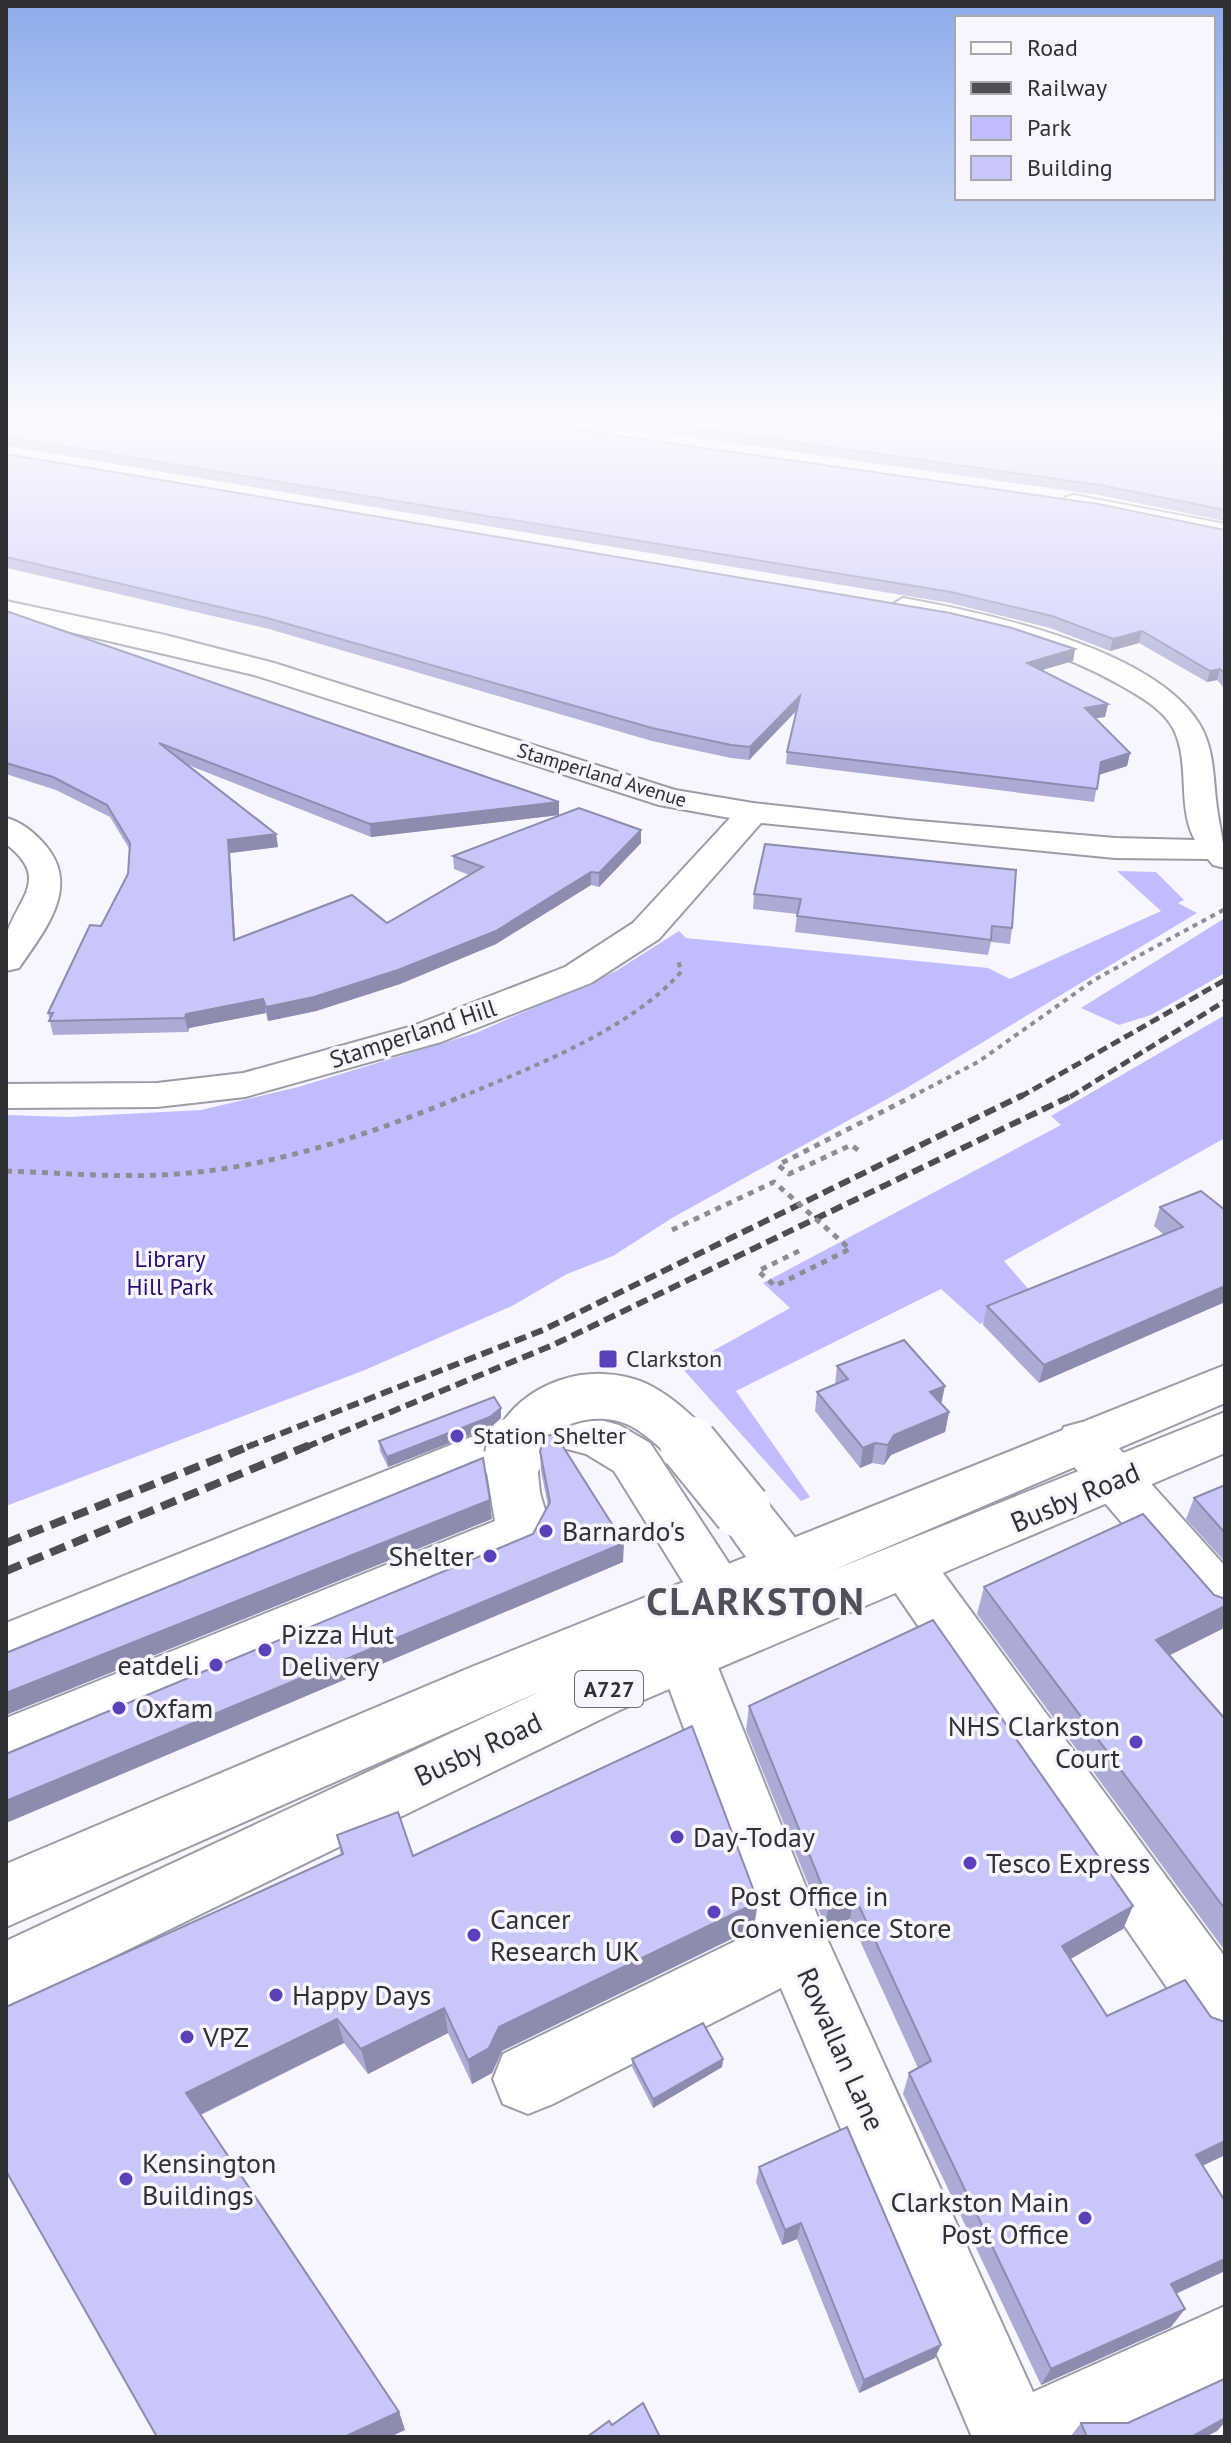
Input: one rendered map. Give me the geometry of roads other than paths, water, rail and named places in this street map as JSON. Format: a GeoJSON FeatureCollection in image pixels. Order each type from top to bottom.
{"type":"FeatureCollection","features":[{"type":"Feature","properties":{"kind":"street"},"geometry":{"type":"LineString","coordinates":[[871,601],[983,620],[1042,636],[1091,657],[1172,705],[1188,728],[1195,748],[1198,804],[1217,842]]}},
{"type":"Feature","properties":{"kind":"street","name":"Stamperland Avenue"},"geometry":{"type":"LineString","coordinates":[[6,609],[224,658],[670,798],[753,813],[1115,848],[1185,851],[1217,842]]}},
{"type":"Feature","properties":{"kind":"street","name":"Stamperland Hill"},"geometry":{"type":"LineString","coordinates":[[6,1096],[157,1095],[245,1085],[440,1028],[578,975],[646,931],[753,813]]}},
{"type":"Feature","properties":{"kind":"street"},"geometry":{"type":"LineString","coordinates":[[6,828],[37,853],[48,878],[47,892],[36,915],[6,960]]}},
{"type":"Feature","properties":{"kind":"street","name":"Busby Road"},"geometry":{"type":"LineString","coordinates":[[6,1976],[455,1758],[685,1655],[907,1566],[1098,1461],[1225,1383]]}},
{"type":"Feature","properties":{"kind":"street"},"geometry":{"type":"LineString","coordinates":[[6,1746],[514,1536],[520,1532],[523,1519],[514,1497],[513,1458],[523,1432],[544,1411],[577,1399],[607,1398],[633,1402],[670,1423],[786,1566]]}},
{"type":"Feature","properties":{"kind":"street"},"geometry":{"type":"LineString","coordinates":[[6,1648],[331,1518],[481,1454],[538,1433],[567,1430],[601,1439],[632,1457],[719,1593]]}},
{"type":"Feature","properties":{"kind":"street","name":"Busby Road"},"geometry":{"type":"LineString","coordinates":[[6,1896],[489,1686],[786,1566],[1098,1461],[1225,1431]]}},
{"type":"Feature","properties":{"kind":"street"},"geometry":{"type":"LineString","coordinates":[[1098,1461],[1225,1604]]}},
{"type":"Feature","properties":{"kind":"street"},"geometry":{"type":"LineString","coordinates":[[907,1566],[1225,2013]]}},
{"type":"Feature","properties":{"kind":"street","name":"Rowallan Lane"},"geometry":{"type":"LineString","coordinates":[[685,1655],[796,1946],[1012,2437]]}},
{"type":"Feature","properties":{"kind":"street"},"geometry":{"type":"LineString","coordinates":[[528,2079],[796,1946]]}},
{"type":"Feature","properties":{"kind":"street"},"geometry":{"type":"LineString","coordinates":[[1024,2437],[1225,2345]]}},
{"type":"Feature","properties":{"kind":"railway"},"geometry":{"type":"LineString","coordinates":[[1020,1097],[1225,980]]}},
{"type":"Feature","properties":{"kind":"railway"},"geometry":{"type":"LineString","coordinates":[[1070,1097],[1225,1001]]}},
{"type":"Feature","properties":{"kind":"railway"},"geometry":{"type":"LineString","coordinates":[[247,1447],[543,1330],[1023,1095]]}},
{"type":"Feature","properties":{"kind":"railway"},"geometry":{"type":"LineString","coordinates":[[306,1447],[553,1345],[1073,1095]]}},
{"type":"Feature","properties":{"kind":"railway"},"geometry":{"type":"LineString","coordinates":[[6,1543],[252,1445]]}},
{"type":"Feature","properties":{"kind":"railway"},"geometry":{"type":"LineString","coordinates":[[6,1571],[310,1445]]}},
{"type":"Feature","properties":{"kind":"place","name":"Clarkston"},"geometry":{"type":"Point","coordinates":[608,1359]}},
{"type":"Feature","properties":{"kind":"place","name":"Station Shelter"},"geometry":{"type":"Point","coordinates":[457,1436]}},
{"type":"Feature","properties":{"kind":"place","name":"Barnardo's"},"geometry":{"type":"Point","coordinates":[546,1531]}},
{"type":"Feature","properties":{"kind":"place","name":"Shelter"},"geometry":{"type":"Point","coordinates":[490,1556]}},
{"type":"Feature","properties":{"kind":"place","name":"Pizza Hut Delivery"},"geometry":{"type":"Point","coordinates":[265,1650]}},
{"type":"Feature","properties":{"kind":"place","name":"eatdeli"},"geometry":{"type":"Point","coordinates":[216,1665]}},
{"type":"Feature","properties":{"kind":"place","name":"Oxfam"},"geometry":{"type":"Point","coordinates":[119,1708]}},
{"type":"Feature","properties":{"kind":"place","name":"NHS Clarkston Court"},"geometry":{"type":"Point","coordinates":[1136,1742]}},
{"type":"Feature","properties":{"kind":"place","name":"Day-Today"},"geometry":{"type":"Point","coordinates":[677,1837]}},
{"type":"Feature","properties":{"kind":"place","name":"Tesco Express"},"geometry":{"type":"Point","coordinates":[970,1863]}},
{"type":"Feature","properties":{"kind":"place","name":"Post Office in Convenience Store"},"geometry":{"type":"Point","coordinates":[714,1912]}},
{"type":"Feature","properties":{"kind":"place","name":"Cancer Research UK"},"geometry":{"type":"Point","coordinates":[474,1935]}},
{"type":"Feature","properties":{"kind":"place","name":"Happy Days"},"geometry":{"type":"Point","coordinates":[276,1995]}},
{"type":"Feature","properties":{"kind":"place","name":"VPZ"},"geometry":{"type":"Point","coordinates":[187,2037]}},
{"type":"Feature","properties":{"kind":"place","name":"Kensington Buildings"},"geometry":{"type":"Point","coordinates":[126,2179]}},
{"type":"Feature","properties":{"kind":"place","name":"Clarkston Main Post Office"},"geometry":{"type":"Point","coordinates":[1085,2218]}},
{"type":"Feature","properties":{"kind":"district","name":"CLARKSTON"},"geometry":{"type":"Point","coordinates":[756,1602]}},
{"type":"Feature","properties":{"kind":"park label","name":"Library Hill Park"},"geometry":{"type":"Point","coordinates":[170,1273]}}]}
